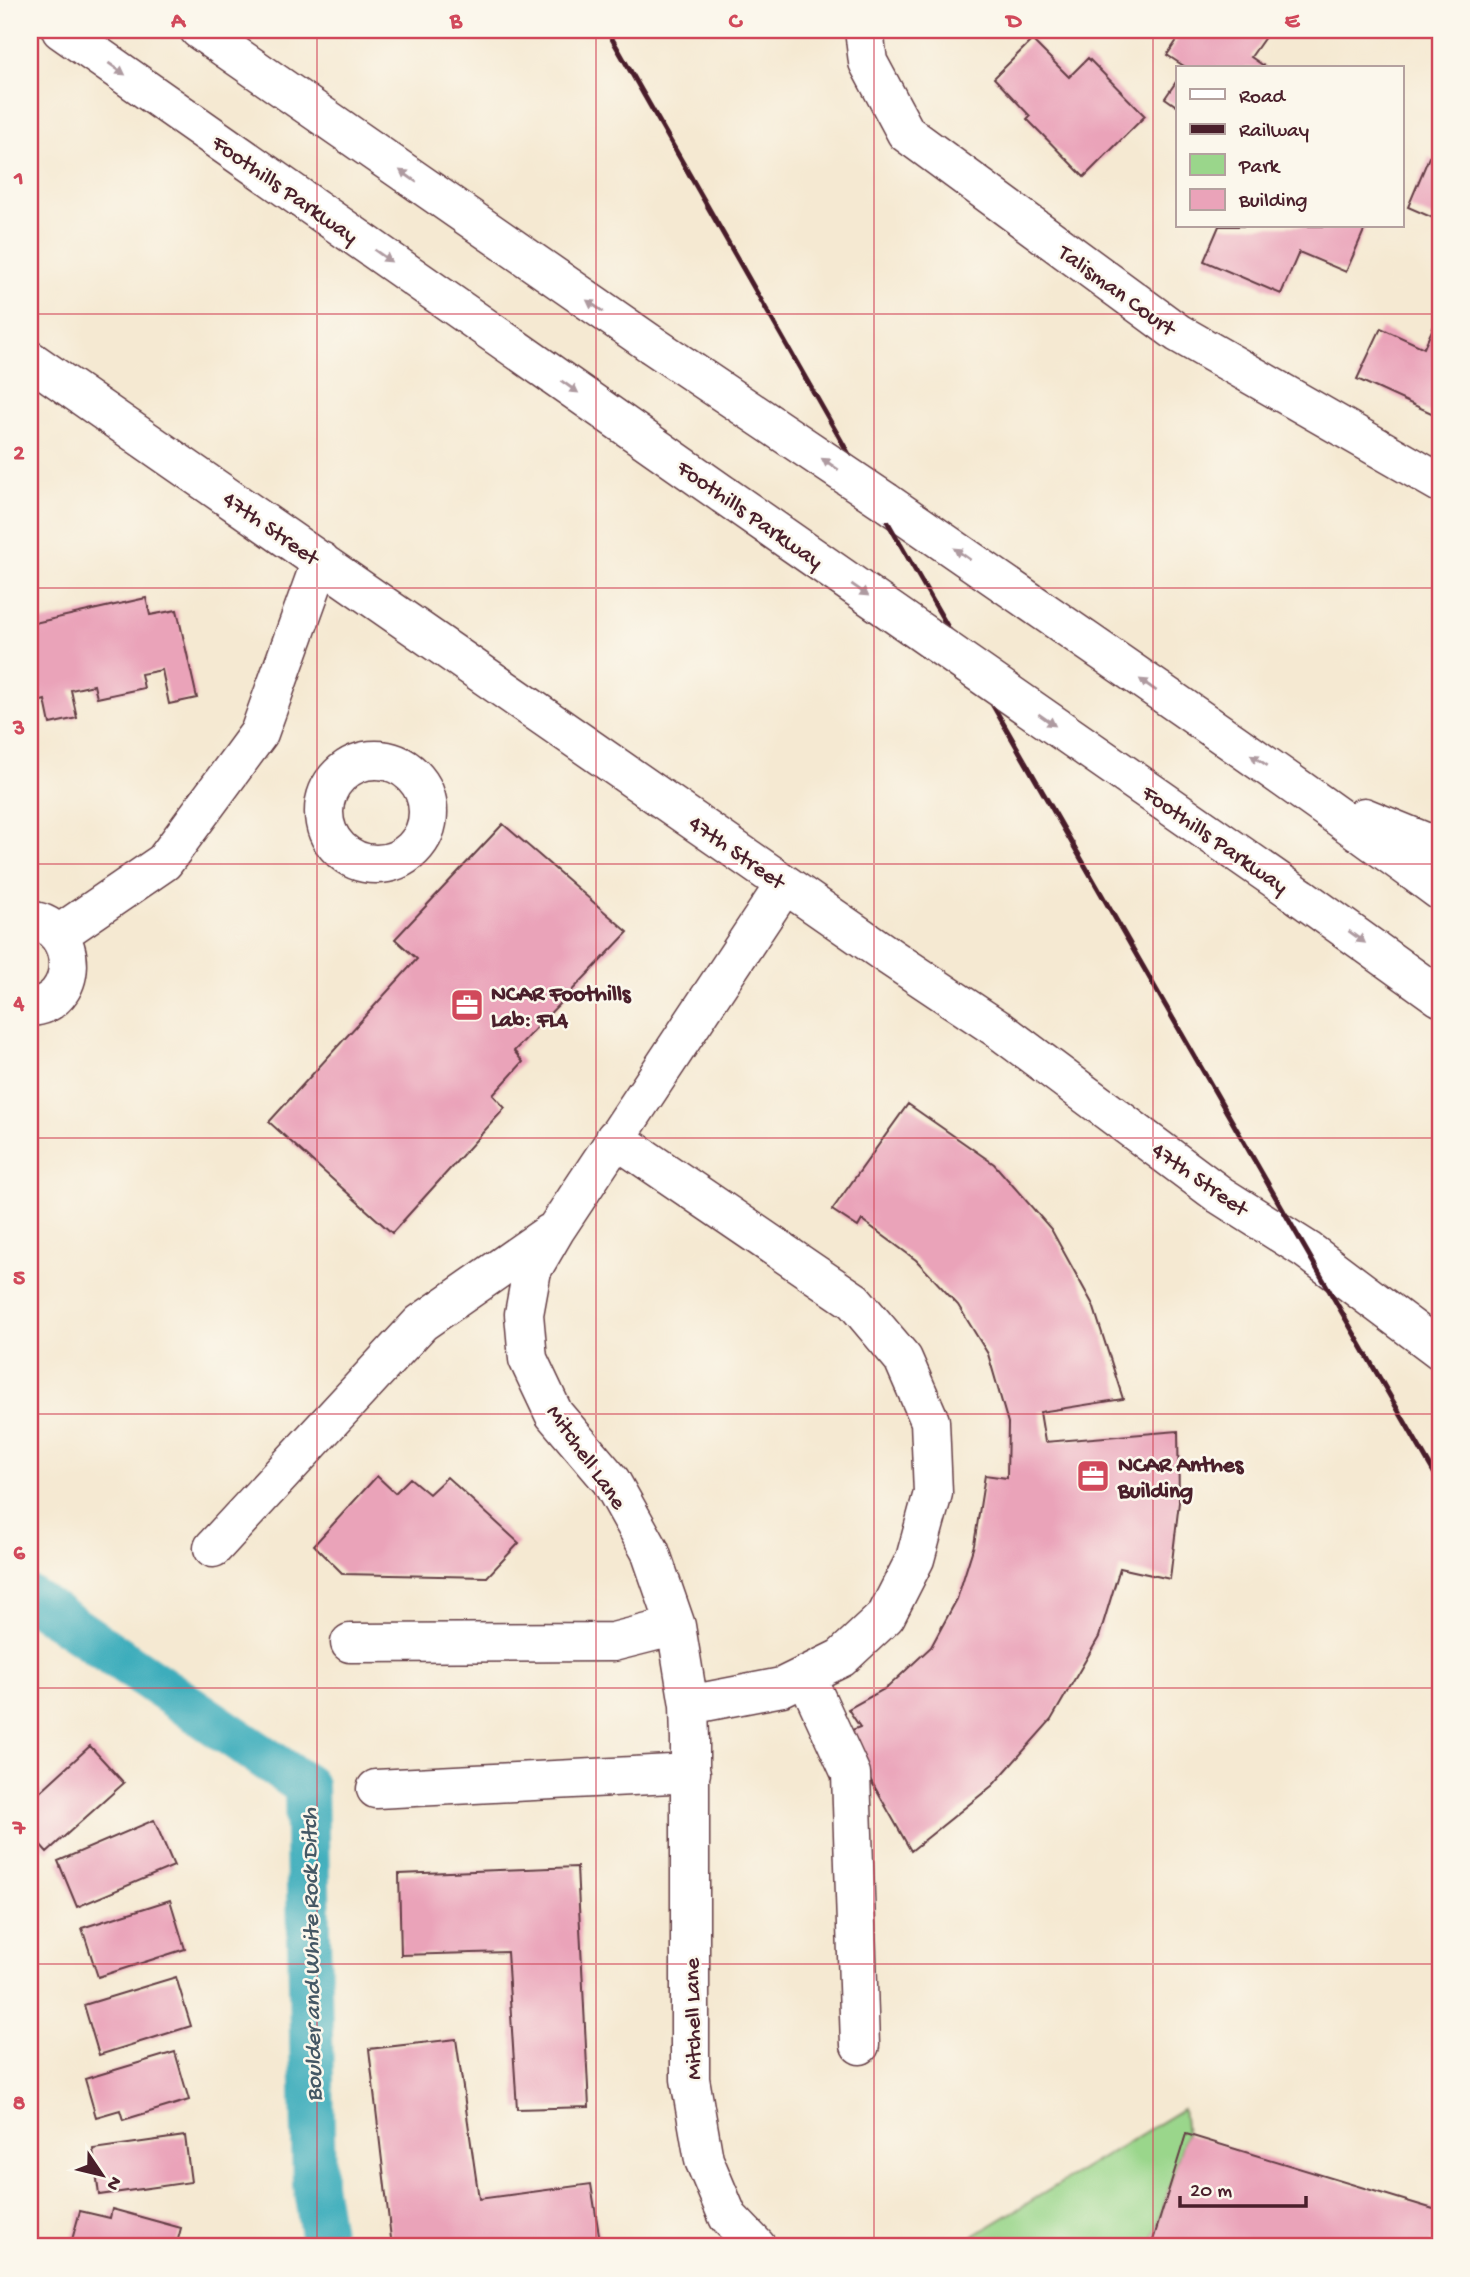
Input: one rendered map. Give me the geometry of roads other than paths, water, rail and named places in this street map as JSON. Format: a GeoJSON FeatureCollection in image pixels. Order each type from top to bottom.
{"type":"FeatureCollection","features":[{"type":"Feature","properties":{"kind":"main road","name":"Foothills Parkway"},"geometry":{"type":"LineString","coordinates":[[61,30],[1440,997]]}},
{"type":"Feature","properties":{"kind":"main road"},"geometry":{"type":"LineString","coordinates":[[199,30],[651,344],[887,502],[1204,724],[1314,797],[1440,891]]}},
{"type":"Feature","properties":{"kind":"main road","name":"Talisman Court"},"geometry":{"type":"LineString","coordinates":[[864,30],[868,61],[906,133],[1178,333],[1440,483]]}},
{"type":"Feature","properties":{"kind":"main road","name":"47th Street"},"geometry":{"type":"LineString","coordinates":[[30,360],[998,1029],[1220,1195],[1307,1250],[1440,1350]]}},
{"type":"Feature","properties":{"kind":"main road"},"geometry":{"type":"LineString","coordinates":[[30,1007],[48,1000],[60,990],[69,962],[66,947],[44,927],[164,862],[259,733],[321,561]]}},
{"type":"Feature","properties":{"kind":"main road"},"geometry":{"type":"LineString","coordinates":[[1314,797],[1440,848]]}},
{"type":"Feature","properties":{"kind":"main road","name":"Mitchell Lane"},"geometry":{"type":"LineString","coordinates":[[757,2247],[728,2217],[704,2160],[690,2079],[689,1706],[676,1626],[650,1551],[611,1481],[554,1413],[528,1359],[524,1314],[532,1270],[556,1229],[785,884]]}},
{"type":"Feature","properties":{"kind":"main road"},"geometry":{"type":"LineString","coordinates":[[615,1138],[854,1301],[902,1359],[930,1421],[933,1493],[915,1559],[886,1616],[841,1658],[782,1687],[689,1706]]}},
{"type":"Feature","properties":{"kind":"main road"},"geometry":{"type":"LineString","coordinates":[[213,1548],[421,1323],[556,1229]]}},
{"type":"Feature","properties":{"kind":"main road"},"geometry":{"type":"LineString","coordinates":[[350,1643],[613,1642],[676,1626]]}},
{"type":"Feature","properties":{"kind":"main road"},"geometry":{"type":"LineString","coordinates":[[806,1676],[851,1774],[860,2045]]}},
{"type":"Feature","properties":{"kind":"main road"},"geometry":{"type":"LineString","coordinates":[[376,1789],[691,1773]]}},
{"type":"Feature","properties":{"kind":"waterway","name":"Boulder and White Rock Ditch"},"geometry":{"type":"LineString","coordinates":[[30,1598],[306,1786],[314,2184],[324,2247]]}},
{"type":"Feature","properties":{"kind":"railway"},"geometry":{"type":"LineString","coordinates":[[607,30],[1440,1483]]}},
{"type":"Feature","properties":{"kind":"place","name":"NCAR Foothills Lab: FL4"},"geometry":{"type":"Point","coordinates":[467,1005]}},
{"type":"Feature","properties":{"kind":"place","name":"NCAR Anthes Building"},"geometry":{"type":"Point","coordinates":[1093,1476]}}]}
